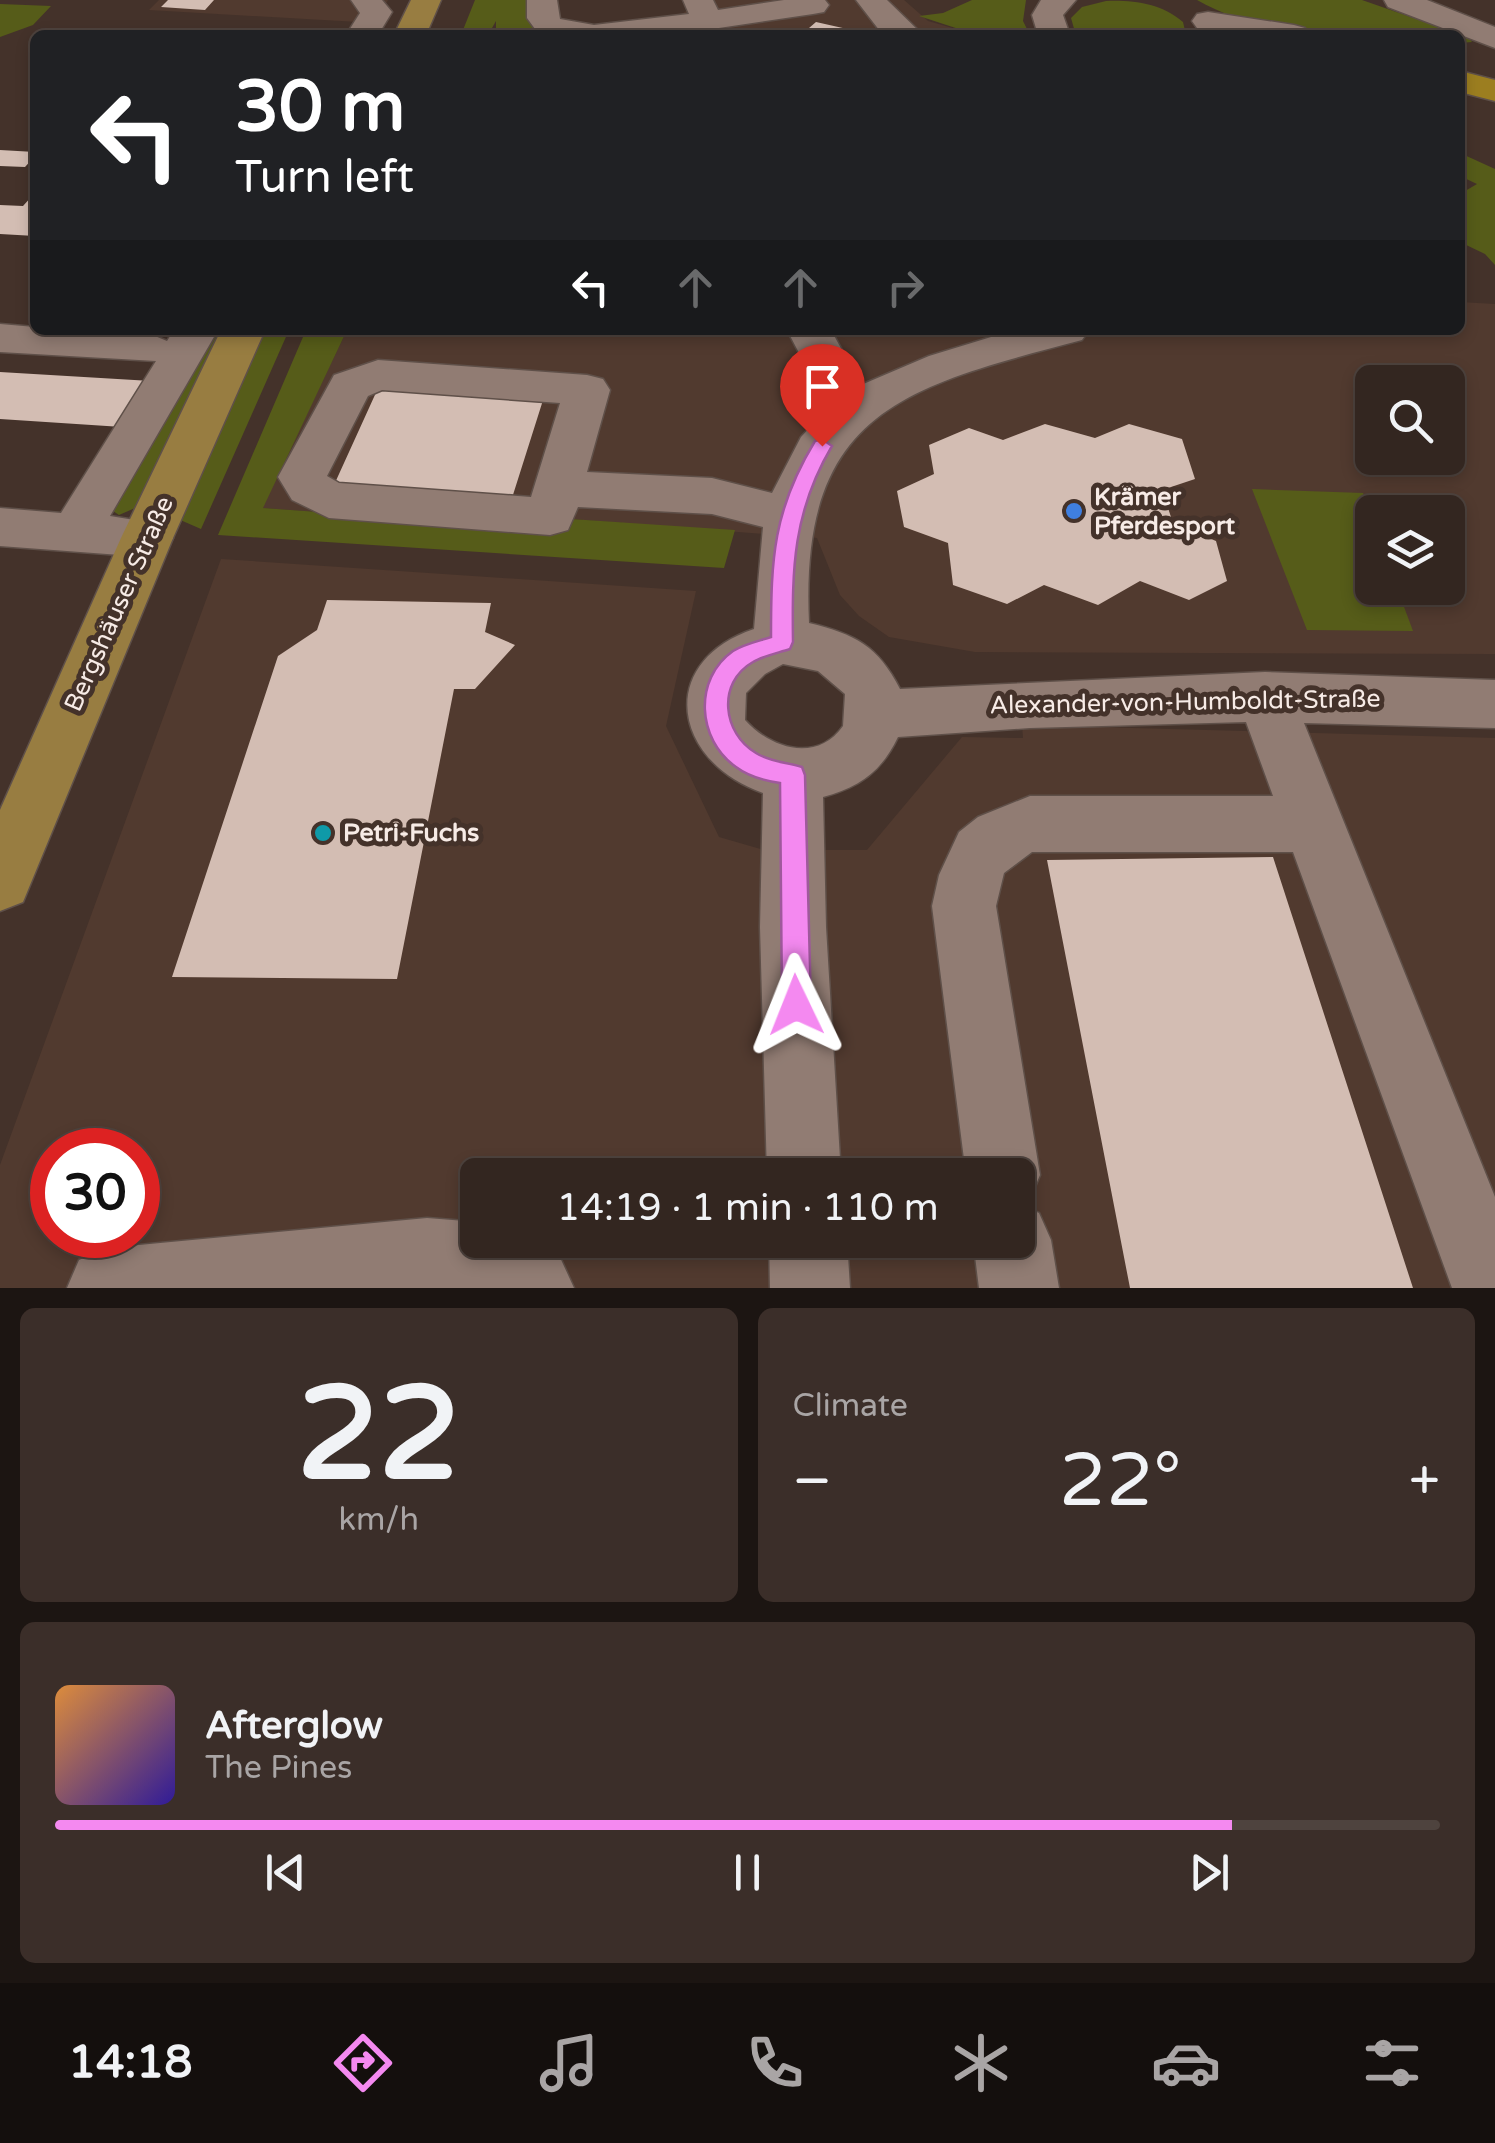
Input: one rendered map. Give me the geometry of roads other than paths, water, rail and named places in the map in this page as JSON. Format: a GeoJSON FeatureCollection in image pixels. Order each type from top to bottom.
{"type":"FeatureCollection","features":[{"type":"Feature","properties":{"kind":"highway"},"geometry":{"type":"LineString","coordinates":[[1465,83],[1495,91]]}},
{"type":"Feature","properties":{"kind":"main road"},"geometry":{"type":"LineString","coordinates":[[412,30],[426,0]]}},
{"type":"Feature","properties":{"kind":"main road","name":"Bergshäuser Straße"},"geometry":{"type":"LineString","coordinates":[[0,881],[146,538],[241,335]]}},
{"type":"Feature","properties":{"kind":"street"},"geometry":{"type":"LineString","coordinates":[[365,30],[376,12],[366,0]]}},
{"type":"Feature","properties":{"kind":"street"},"geometry":{"type":"LineString","coordinates":[[542,0],[544,18],[549,26],[560,30]]}},
{"type":"Feature","properties":{"kind":"street"},"geometry":{"type":"LineString","coordinates":[[566,0],[567,6],[670,0]]}},
{"type":"Feature","properties":{"kind":"street"},"geometry":{"type":"LineString","coordinates":[[617,30],[719,9],[814,5],[810,0]]}},
{"type":"Feature","properties":{"kind":"street"},"geometry":{"type":"LineString","coordinates":[[872,0],[896,30]]}},
{"type":"Feature","properties":{"kind":"street"},"geometry":{"type":"LineString","coordinates":[[1399,0],[1495,38]]}},
{"type":"Feature","properties":{"kind":"street"},"geometry":{"type":"LineString","coordinates":[[1179,2],[1211,28]]}},
{"type":"Feature","properties":{"kind":"street"},"geometry":{"type":"LineString","coordinates":[[1465,50],[1495,49]]}},
{"type":"Feature","properties":{"kind":"street"},"geometry":{"type":"LineString","coordinates":[[75,533],[193,335]]}},
{"type":"Feature","properties":{"kind":"street"},"geometry":{"type":"LineString","coordinates":[[811,335],[854,414]]}},
{"type":"Feature","properties":{"kind":"street"},"geometry":{"type":"LineString","coordinates":[[782,642],[782,584],[789,516],[802,478],[838,424],[880,395],[990,350],[1043,335]]}},
{"type":"Feature","properties":{"kind":"street"},"geometry":{"type":"LineString","coordinates":[[0,338],[150,348]]}},
{"type":"Feature","properties":{"kind":"street"},"geometry":{"type":"LineString","coordinates":[[378,375],[587,390],[559,488],[550,517],[329,500],[309,488],[302,477],[350,386],[378,375]]}},
{"type":"Feature","properties":{"kind":"street"},"geometry":{"type":"LineString","coordinates":[[559,488],[712,496],[789,516]]}},
{"type":"Feature","properties":{"kind":"street"},"geometry":{"type":"LineString","coordinates":[[0,527],[146,538]]}},
{"type":"Feature","properties":{"kind":"street"},"geometry":{"type":"LineString","coordinates":[[782,642],[828,648],[848,659],[868,685],[874,715],[870,734],[858,752],[817,773],[793,775],[745,760],[728,744],[718,724],[715,704],[697,683],[744,656],[782,642]]}},
{"type":"Feature","properties":{"kind":"street"},"geometry":{"type":"LineString","coordinates":[[1266,696],[1492,1288]]}},
{"type":"Feature","properties":{"kind":"street","name":"Alexander-von-Humboldt-Straße"},"geometry":{"type":"LineString","coordinates":[[874,715],[1013,702],[1266,696],[1495,704]]}},
{"type":"Feature","properties":{"kind":"street"},"geometry":{"type":"LineString","coordinates":[[793,775],[793,927],[803,1158]]}},
{"type":"Feature","properties":{"kind":"street"},"geometry":{"type":"LineString","coordinates":[[1000,1158],[964,906],[971,866],[1000,834],[1030,824],[1314,824]]}},
{"type":"Feature","properties":{"kind":"street"},"geometry":{"type":"LineString","coordinates":[[107,1288],[427,1257],[522,1264],[534,1288]]}},
{"type":"Feature","properties":{"kind":"street"},"geometry":{"type":"LineString","coordinates":[[809,1258],[810,1288]]}},
{"type":"Feature","properties":{"kind":"street"},"geometry":{"type":"LineString","coordinates":[[1015,1258],[1019,1288]]}},
{"type":"Feature","properties":{"kind":"place","name":"Krämer Pferdesport"},"geometry":{"type":"Point","coordinates":[1074,511]}},
{"type":"Feature","properties":{"kind":"place","name":"Petri-Fuchs"},"geometry":{"type":"Point","coordinates":[323,833]}}]}
